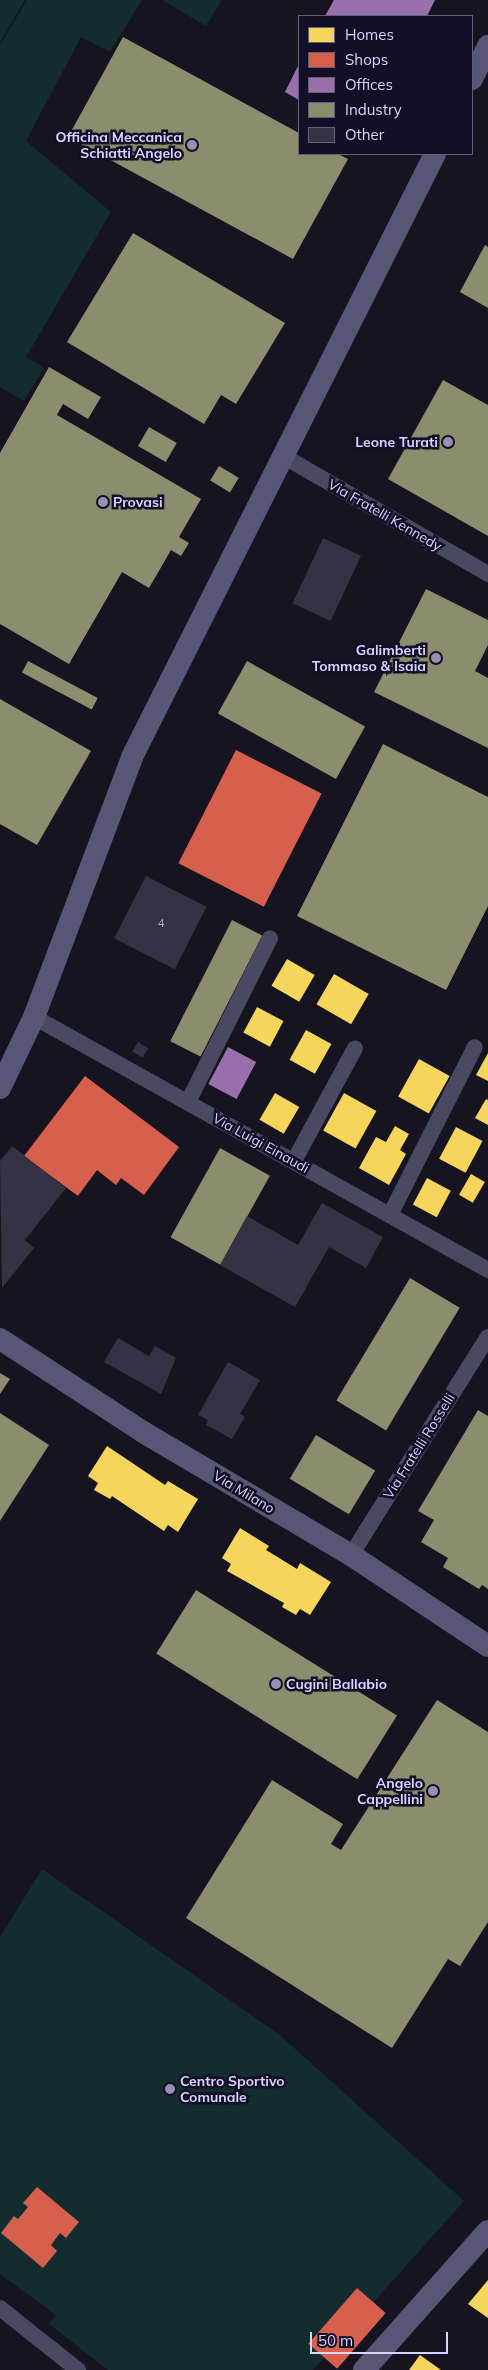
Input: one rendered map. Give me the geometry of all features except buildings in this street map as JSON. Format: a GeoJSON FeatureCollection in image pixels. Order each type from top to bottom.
{"type":"FeatureCollection","features":[{"type":"Feature","properties":{"kind":"street"},"geometry":{"type":"LineString","coordinates":[[473,77],[488,46]]}},
{"type":"Feature","properties":{"kind":"street"},"geometry":{"type":"LineString","coordinates":[[0,1088],[34,1017],[132,757],[434,155]]}},
{"type":"Feature","properties":{"kind":"street","name":"Via Fratelli Kennedy"},"geometry":{"type":"LineString","coordinates":[[283,456],[488,574]]}},
{"type":"Feature","properties":{"kind":"street"},"geometry":{"type":"LineString","coordinates":[[188,1102],[270,938]]}},
{"type":"Feature","properties":{"kind":"street","name":"Via Luigi Einaudi"},"geometry":{"type":"LineString","coordinates":[[34,1017],[488,1270]]}},
{"type":"Feature","properties":{"kind":"street"},"geometry":{"type":"LineString","coordinates":[[390,1215],[475,1047]]}},
{"type":"Feature","properties":{"kind":"street"},"geometry":{"type":"LineString","coordinates":[[294,1161],[355,1048]]}},
{"type":"Feature","properties":{"kind":"street","name":"Via Fratelli Rosselli"},"geometry":{"type":"LineString","coordinates":[[351,1555],[488,1337]]}},
{"type":"Feature","properties":{"kind":"street","name":"Via Milano"},"geometry":{"type":"LineString","coordinates":[[0,1339],[142,1432],[351,1555],[488,1646]]}},
{"type":"Feature","properties":{"kind":"street"},"geometry":{"type":"LineString","coordinates":[[364,2370],[488,2231]]}},
{"type":"Feature","properties":{"kind":"street"},"geometry":{"type":"LineString","coordinates":[[0,2308],[78,2370]]}},
{"type":"Feature","properties":{"kind":"green space"},"geometry":{"type":"Polygon","coordinates":[[[0,0],[25,0],[0,43],[0,0]]]}},
{"type":"Feature","properties":{"kind":"green space"},"geometry":{"type":"Polygon","coordinates":[[[27,0],[142,0],[110,52],[81,37],[26,141],[111,212],[26,357],[44,368],[24,401],[0,387],[0,45],[27,0]]]}},
{"type":"Feature","properties":{"kind":"green space"},"geometry":{"type":"Polygon","coordinates":[[[162,0],[222,0],[206,26],[162,0]]]}},
{"type":"Feature","properties":{"kind":"green space","name":"Centro Sportivo Comunale"},"geometry":{"type":"Polygon","coordinates":[[[42,1869],[281,2036],[464,2201],[313,2370],[108,2370],[49,2324],[56,2315],[0,2274],[0,1937],[42,1869]]]}},
{"type":"Feature","properties":{"kind":"place","name":"Officina Meccanica Schiatti Angelo"},"geometry":{"type":"Point","coordinates":[192,145]}},
{"type":"Feature","properties":{"kind":"place","name":"Leone Turati"},"geometry":{"type":"Point","coordinates":[448,442]}},
{"type":"Feature","properties":{"kind":"place","name":"Provasi"},"geometry":{"type":"Point","coordinates":[103,502]}},
{"type":"Feature","properties":{"kind":"place","name":"Galimberti Tommaso & Isaia"},"geometry":{"type":"Point","coordinates":[436,658]}},
{"type":"Feature","properties":{"kind":"place","name":"Cugini Ballabio"},"geometry":{"type":"Point","coordinates":[276,1684]}},
{"type":"Feature","properties":{"kind":"place","name":"Angelo Cappellini"},"geometry":{"type":"Point","coordinates":[433,1791]}},
{"type":"Feature","properties":{"kind":"place","name":"Centro Sportivo Comunale"},"geometry":{"type":"Point","coordinates":[170,2089]}}]}
